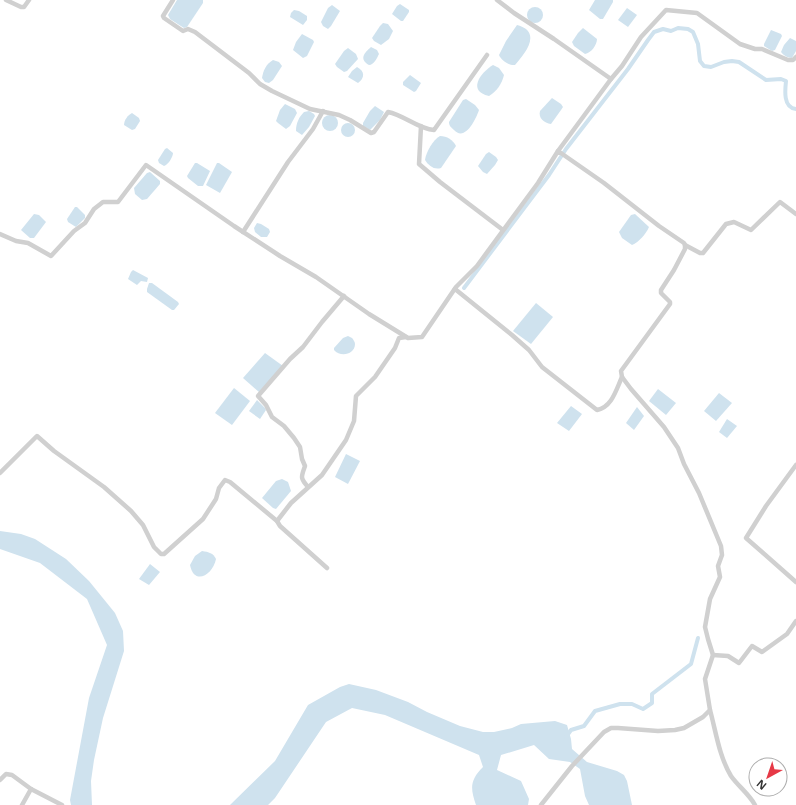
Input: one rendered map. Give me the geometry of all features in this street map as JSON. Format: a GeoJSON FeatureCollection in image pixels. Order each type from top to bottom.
{"type":"FeatureCollection","features":[{"type":"Feature","properties":{"kind":"street"},"geometry":{"type":"LineString","coordinates":[[6,0],[20,7],[24,7],[29,0]]}},
{"type":"Feature","properties":{"kind":"street"},"geometry":{"type":"LineString","coordinates":[[173,0],[163,16],[164,18],[183,31],[188,29],[195,32],[249,72],[260,84],[310,109],[339,115],[356,122],[371,133],[374,132],[388,112],[434,130],[487,55]]}},
{"type":"Feature","properties":{"kind":"street"},"geometry":{"type":"LineString","coordinates":[[497,0],[611,79]]}},
{"type":"Feature","properties":{"kind":"street"},"geometry":{"type":"LineString","coordinates":[[277,521],[291,503],[322,475],[346,440],[354,421],[356,396],[375,377],[395,348],[399,338],[422,337],[455,288],[477,266],[538,183],[641,37],[666,10],[697,13],[740,44],[755,50],[762,49],[788,60],[793,60],[796,57]]}},
{"type":"Feature","properties":{"kind":"street"},"geometry":{"type":"LineString","coordinates":[[243,232],[288,162],[313,129],[323,111]]}},
{"type":"Feature","properties":{"kind":"street"},"geometry":{"type":"LineString","coordinates":[[421,126],[419,164],[502,230]]}},
{"type":"Feature","properties":{"kind":"street"},"geometry":{"type":"LineString","coordinates":[[559,152],[604,183],[685,245],[700,253],[703,253],[726,224],[734,222],[751,230],[780,202],[796,214]]}},
{"type":"Feature","properties":{"kind":"street"},"geometry":{"type":"LineString","coordinates":[[0,234],[16,241],[28,243],[52,256],[74,231],[85,223],[94,209],[103,202],[118,202],[146,165],[171,184],[243,232],[316,277],[369,314],[408,338]]}},
{"type":"Feature","properties":{"kind":"street"},"geometry":{"type":"LineString","coordinates":[[685,245],[685,249],[674,270],[661,290],[661,293],[670,302],[670,304],[621,371],[622,377],[664,427],[678,448],[684,464],[699,492],[721,546],[722,555],[718,566],[720,577],[710,599],[706,627],[713,655],[706,679],[710,710],[724,762],[732,777],[751,798],[755,805]]}},
{"type":"Feature","properties":{"kind":"street"},"geometry":{"type":"LineString","coordinates":[[455,288],[486,312],[518,340],[529,350],[542,367],[597,410],[603,408],[613,399],[622,377]]}},
{"type":"Feature","properties":{"kind":"street"},"geometry":{"type":"LineString","coordinates":[[308,488],[301,477],[305,466],[300,447],[288,431],[272,416],[266,405],[258,396],[290,359],[303,347],[344,296]]}},
{"type":"Feature","properties":{"kind":"street"},"geometry":{"type":"LineString","coordinates":[[0,473],[37,436],[54,451],[104,487],[131,511],[143,525],[154,547],[161,554],[166,553],[203,519],[216,499],[219,488],[225,480],[233,484],[277,521],[280,526],[327,568]]}},
{"type":"Feature","properties":{"kind":"street"},"geometry":{"type":"LineString","coordinates":[[796,465],[766,506],[746,538],[796,582]]}},
{"type":"Feature","properties":{"kind":"street"},"geometry":{"type":"LineString","coordinates":[[713,655],[728,656],[739,663],[752,646],[762,652],[786,634],[796,621]]}},
{"type":"Feature","properties":{"kind":"street"},"geometry":{"type":"LineString","coordinates":[[541,805],[584,752],[604,732],[611,728],[675,730],[684,728],[703,718],[710,710]]}},
{"type":"Feature","properties":{"kind":"street"},"geometry":{"type":"LineString","coordinates":[[0,780],[6,774],[12,775],[31,789],[62,805]]}},
{"type":"Feature","properties":{"kind":"street"},"geometry":{"type":"LineString","coordinates":[[22,805],[31,789]]}},
{"type":"Feature","properties":{"kind":"water"},"geometry":{"type":"Polygon","coordinates":[[[177,0],[203,0],[203,3],[187,27],[184,28],[170,19],[168,15],[177,0]]]}},
{"type":"Feature","properties":{"kind":"water"},"geometry":{"type":"Polygon","coordinates":[[[595,0],[613,0],[603,19],[600,19],[589,10],[595,0]]]}},
{"type":"Feature","properties":{"kind":"water"},"geometry":{"type":"Polygon","coordinates":[[[400,4],[409,10],[403,21],[392,14],[400,4]]]}},
{"type":"Feature","properties":{"kind":"water"},"geometry":{"type":"Polygon","coordinates":[[[332,5],[340,11],[328,29],[323,26],[321,22],[328,8],[332,5]]]}},
{"type":"Feature","properties":{"kind":"water"},"geometry":{"type":"Polygon","coordinates":[[[535,7],[542,12],[543,15],[538,22],[535,23],[528,18],[527,15],[532,8],[535,7]]]}},
{"type":"Feature","properties":{"kind":"water"},"geometry":{"type":"Polygon","coordinates":[[[627,8],[637,15],[628,27],[618,20],[627,8]]]}},
{"type":"Feature","properties":{"kind":"water"},"geometry":{"type":"Polygon","coordinates":[[[294,10],[307,16],[307,20],[303,25],[290,17],[294,10]]]}},
{"type":"Feature","properties":{"kind":"water"},"geometry":{"type":"Polygon","coordinates":[[[383,23],[388,24],[393,31],[389,39],[381,45],[372,38],[383,23]]]}},
{"type":"Feature","properties":{"kind":"water"},"geometry":{"type":"Polygon","coordinates":[[[517,25],[526,29],[529,33],[530,43],[525,53],[515,65],[510,65],[499,55],[506,41],[517,25]]]}},
{"type":"Feature","properties":{"kind":"water"},"geometry":{"type":"Polygon","coordinates":[[[583,28],[597,39],[593,48],[585,54],[574,46],[572,42],[583,28]]]}},
{"type":"Feature","properties":{"kind":"water"},"geometry":{"type":"Polygon","coordinates":[[[771,30],[781,34],[782,36],[775,50],[772,51],[764,46],[771,30]]]}},
{"type":"Feature","properties":{"kind":"water"},"geometry":{"type":"Polygon","coordinates":[[[302,34],[314,42],[307,56],[303,58],[293,50],[296,42],[302,34]]]}},
{"type":"Feature","properties":{"kind":"water"},"geometry":{"type":"Polygon","coordinates":[[[790,38],[796,41],[796,51],[792,58],[781,52],[784,45],[790,38]]]}},
{"type":"Feature","properties":{"kind":"water"},"geometry":{"type":"Polygon","coordinates":[[[371,47],[377,50],[379,54],[374,63],[369,65],[363,58],[371,47]]]}},
{"type":"Feature","properties":{"kind":"water"},"geometry":{"type":"Polygon","coordinates":[[[348,48],[356,54],[358,59],[347,71],[344,72],[335,64],[344,51],[348,48]]]}},
{"type":"Feature","properties":{"kind":"water"},"geometry":{"type":"Polygon","coordinates":[[[273,60],[279,62],[282,66],[273,80],[269,83],[265,82],[262,78],[263,73],[265,68],[273,60]]]}},
{"type":"Feature","properties":{"kind":"water"},"geometry":{"type":"Polygon","coordinates":[[[493,65],[499,68],[504,75],[502,82],[489,96],[482,94],[477,86],[480,77],[493,65]]]}},
{"type":"Feature","properties":{"kind":"water"},"geometry":{"type":"Polygon","coordinates":[[[357,67],[362,70],[363,73],[362,79],[358,83],[348,77],[357,67]]]}},
{"type":"Feature","properties":{"kind":"water"},"geometry":{"type":"Polygon","coordinates":[[[410,75],[421,83],[414,92],[403,85],[403,82],[410,75]]]}},
{"type":"Feature","properties":{"kind":"water"},"geometry":{"type":"Polygon","coordinates":[[[552,98],[563,107],[551,124],[542,120],[540,111],[552,98]]]}},
{"type":"Feature","properties":{"kind":"water"},"geometry":{"type":"Polygon","coordinates":[[[466,99],[475,105],[479,110],[470,128],[462,133],[458,133],[449,125],[449,122],[463,100],[466,99]]]}},
{"type":"Feature","properties":{"kind":"water"},"geometry":{"type":"Polygon","coordinates":[[[285,104],[295,109],[297,113],[290,126],[286,129],[276,121],[280,110],[285,104]]]}},
{"type":"Feature","properties":{"kind":"water"},"geometry":{"type":"Polygon","coordinates":[[[375,106],[384,112],[380,120],[370,130],[363,126],[363,123],[370,111],[375,106]]]}},
{"type":"Feature","properties":{"kind":"water"},"geometry":{"type":"Polygon","coordinates":[[[309,111],[315,116],[309,127],[302,135],[296,131],[297,123],[304,112],[309,111]]]}},
{"type":"Feature","properties":{"kind":"water"},"geometry":{"type":"Polygon","coordinates":[[[132,113],[139,118],[140,121],[135,129],[132,130],[124,125],[126,118],[132,113]]]}},
{"type":"Feature","properties":{"kind":"water"},"geometry":{"type":"Polygon","coordinates":[[[330,115],[337,120],[338,123],[333,130],[330,131],[323,126],[322,123],[327,116],[330,115]]]}},
{"type":"Feature","properties":{"kind":"water"},"geometry":{"type":"Polygon","coordinates":[[[345,123],[351,123],[355,127],[355,133],[351,137],[345,137],[341,133],[341,127],[345,123]]]}},
{"type":"Feature","properties":{"kind":"water"},"geometry":{"type":"Polygon","coordinates":[[[440,136],[450,139],[456,146],[441,168],[434,168],[425,160],[430,146],[440,136]]]}},
{"type":"Feature","properties":{"kind":"water"},"geometry":{"type":"Polygon","coordinates":[[[167,148],[173,153],[173,155],[169,163],[164,166],[159,163],[158,160],[167,148]]]}},
{"type":"Feature","properties":{"kind":"water"},"geometry":{"type":"Polygon","coordinates":[[[489,152],[498,160],[487,174],[478,166],[489,152]]]}},
{"type":"Feature","properties":{"kind":"water"},"geometry":{"type":"Polygon","coordinates":[[[195,163],[210,171],[203,186],[198,186],[187,176],[195,163]]]}},
{"type":"Feature","properties":{"kind":"water"},"geometry":{"type":"Polygon","coordinates":[[[217,163],[232,172],[220,193],[206,185],[217,163]]]}},
{"type":"Feature","properties":{"kind":"water"},"geometry":{"type":"Polygon","coordinates":[[[150,172],[160,181],[160,184],[147,199],[142,200],[135,194],[134,188],[147,173],[150,172]]]}},
{"type":"Feature","properties":{"kind":"water"},"geometry":{"type":"Polygon","coordinates":[[[75,207],[77,207],[85,215],[85,218],[76,227],[68,222],[67,219],[75,207]]]}},
{"type":"Feature","properties":{"kind":"water"},"geometry":{"type":"Polygon","coordinates":[[[34,214],[39,215],[46,222],[34,238],[30,238],[21,230],[34,214]]]}},
{"type":"Feature","properties":{"kind":"water"},"geometry":{"type":"Polygon","coordinates":[[[635,214],[649,227],[642,238],[632,245],[622,238],[619,232],[631,215],[635,214]]]}},
{"type":"Feature","properties":{"kind":"water"},"geometry":{"type":"Polygon","coordinates":[[[257,223],[269,229],[270,232],[267,237],[261,237],[255,232],[254,228],[257,223]]]}},
{"type":"Feature","properties":{"kind":"water"},"geometry":{"type":"Polygon","coordinates":[[[133,270],[148,278],[147,282],[141,281],[137,285],[128,279],[133,270]]]}},
{"type":"Feature","properties":{"kind":"water"},"geometry":{"type":"Polygon","coordinates":[[[149,283],[152,283],[178,302],[179,304],[174,310],[147,292],[149,283]]]}},
{"type":"Feature","properties":{"kind":"water"},"geometry":{"type":"Polygon","coordinates":[[[536,303],[553,317],[531,344],[513,331],[536,303]]]}},
{"type":"Feature","properties":{"kind":"water"},"geometry":{"type":"Polygon","coordinates":[[[348,336],[355,342],[353,350],[347,354],[340,354],[334,350],[343,338],[348,336]]]}},
{"type":"Feature","properties":{"kind":"water"},"geometry":{"type":"Polygon","coordinates":[[[265,353],[283,366],[259,392],[243,378],[265,353]]]}},
{"type":"Feature","properties":{"kind":"water"},"geometry":{"type":"Polygon","coordinates":[[[234,388],[250,401],[232,425],[215,413],[234,388]]]}},
{"type":"Feature","properties":{"kind":"water"},"geometry":{"type":"Polygon","coordinates":[[[658,389],[676,403],[666,415],[649,401],[658,389]]]}},
{"type":"Feature","properties":{"kind":"water"},"geometry":{"type":"Polygon","coordinates":[[[719,393],[732,403],[716,421],[704,411],[719,393]]]}},
{"type":"Feature","properties":{"kind":"water"},"geometry":{"type":"Polygon","coordinates":[[[257,400],[266,410],[260,419],[249,411],[257,400]]]}},
{"type":"Feature","properties":{"kind":"water"},"geometry":{"type":"Polygon","coordinates":[[[571,406],[582,414],[569,431],[557,423],[571,406]]]}},
{"type":"Feature","properties":{"kind":"water"},"geometry":{"type":"Polygon","coordinates":[[[637,407],[644,416],[634,430],[626,423],[637,407]]]}},
{"type":"Feature","properties":{"kind":"water"},"geometry":{"type":"Polygon","coordinates":[[[727,419],[737,426],[727,438],[719,432],[727,419]]]}},
{"type":"Feature","properties":{"kind":"water"},"geometry":{"type":"Polygon","coordinates":[[[346,454],[360,461],[348,484],[335,477],[346,454]]]}},
{"type":"Feature","properties":{"kind":"water"},"geometry":{"type":"Polygon","coordinates":[[[282,479],[288,482],[291,491],[276,509],[262,498],[276,481],[282,479]]]}},
{"type":"Feature","properties":{"kind":"water"},"geometry":{"type":"Polygon","coordinates":[[[0,531],[21,534],[35,539],[66,559],[89,581],[115,613],[123,631],[124,651],[103,718],[94,760],[91,781],[92,805],[71,805],[70,800],[89,698],[107,645],[87,599],[40,563],[0,549],[0,531]]]}},
{"type":"Feature","properties":{"kind":"water"},"geometry":{"type":"Polygon","coordinates":[[[202,551],[214,555],[216,559],[211,570],[199,577],[192,571],[190,565],[195,556],[202,551]]]}},
{"type":"Feature","properties":{"kind":"water"},"geometry":{"type":"Polygon","coordinates":[[[150,564],[160,572],[149,585],[139,579],[150,564]]]}},
{"type":"Feature","properties":{"kind":"water"},"geometry":{"type":"Polygon","coordinates":[[[349,684],[376,690],[408,702],[460,726],[483,732],[494,732],[512,728],[521,724],[555,721],[567,725],[572,749],[587,762],[617,771],[624,775],[627,781],[632,805],[589,805],[585,796],[580,769],[570,762],[549,759],[534,745],[501,755],[497,770],[521,781],[529,799],[528,805],[476,805],[472,784],[473,780],[483,767],[479,755],[385,715],[352,708],[326,722],[275,798],[268,805],[230,805],[275,761],[308,705],[340,687],[349,684]]]}},
{"type":"Feature","properties":{"kind":"waterway"},"geometry":{"type":"LineString","coordinates":[[464,288],[654,32],[663,29],[671,31],[678,28],[688,29],[693,32],[698,44],[700,61],[704,66],[711,67],[724,62],[739,62],[766,80],[781,79],[786,81],[785,94],[787,102],[792,108],[796,109]]}},
{"type":"Feature","properties":{"kind":"waterway"},"geometry":{"type":"LineString","coordinates":[[566,737],[571,730],[584,726],[595,711],[620,704],[632,704],[643,709],[652,703],[652,694],[691,664],[698,638]]}}]}
